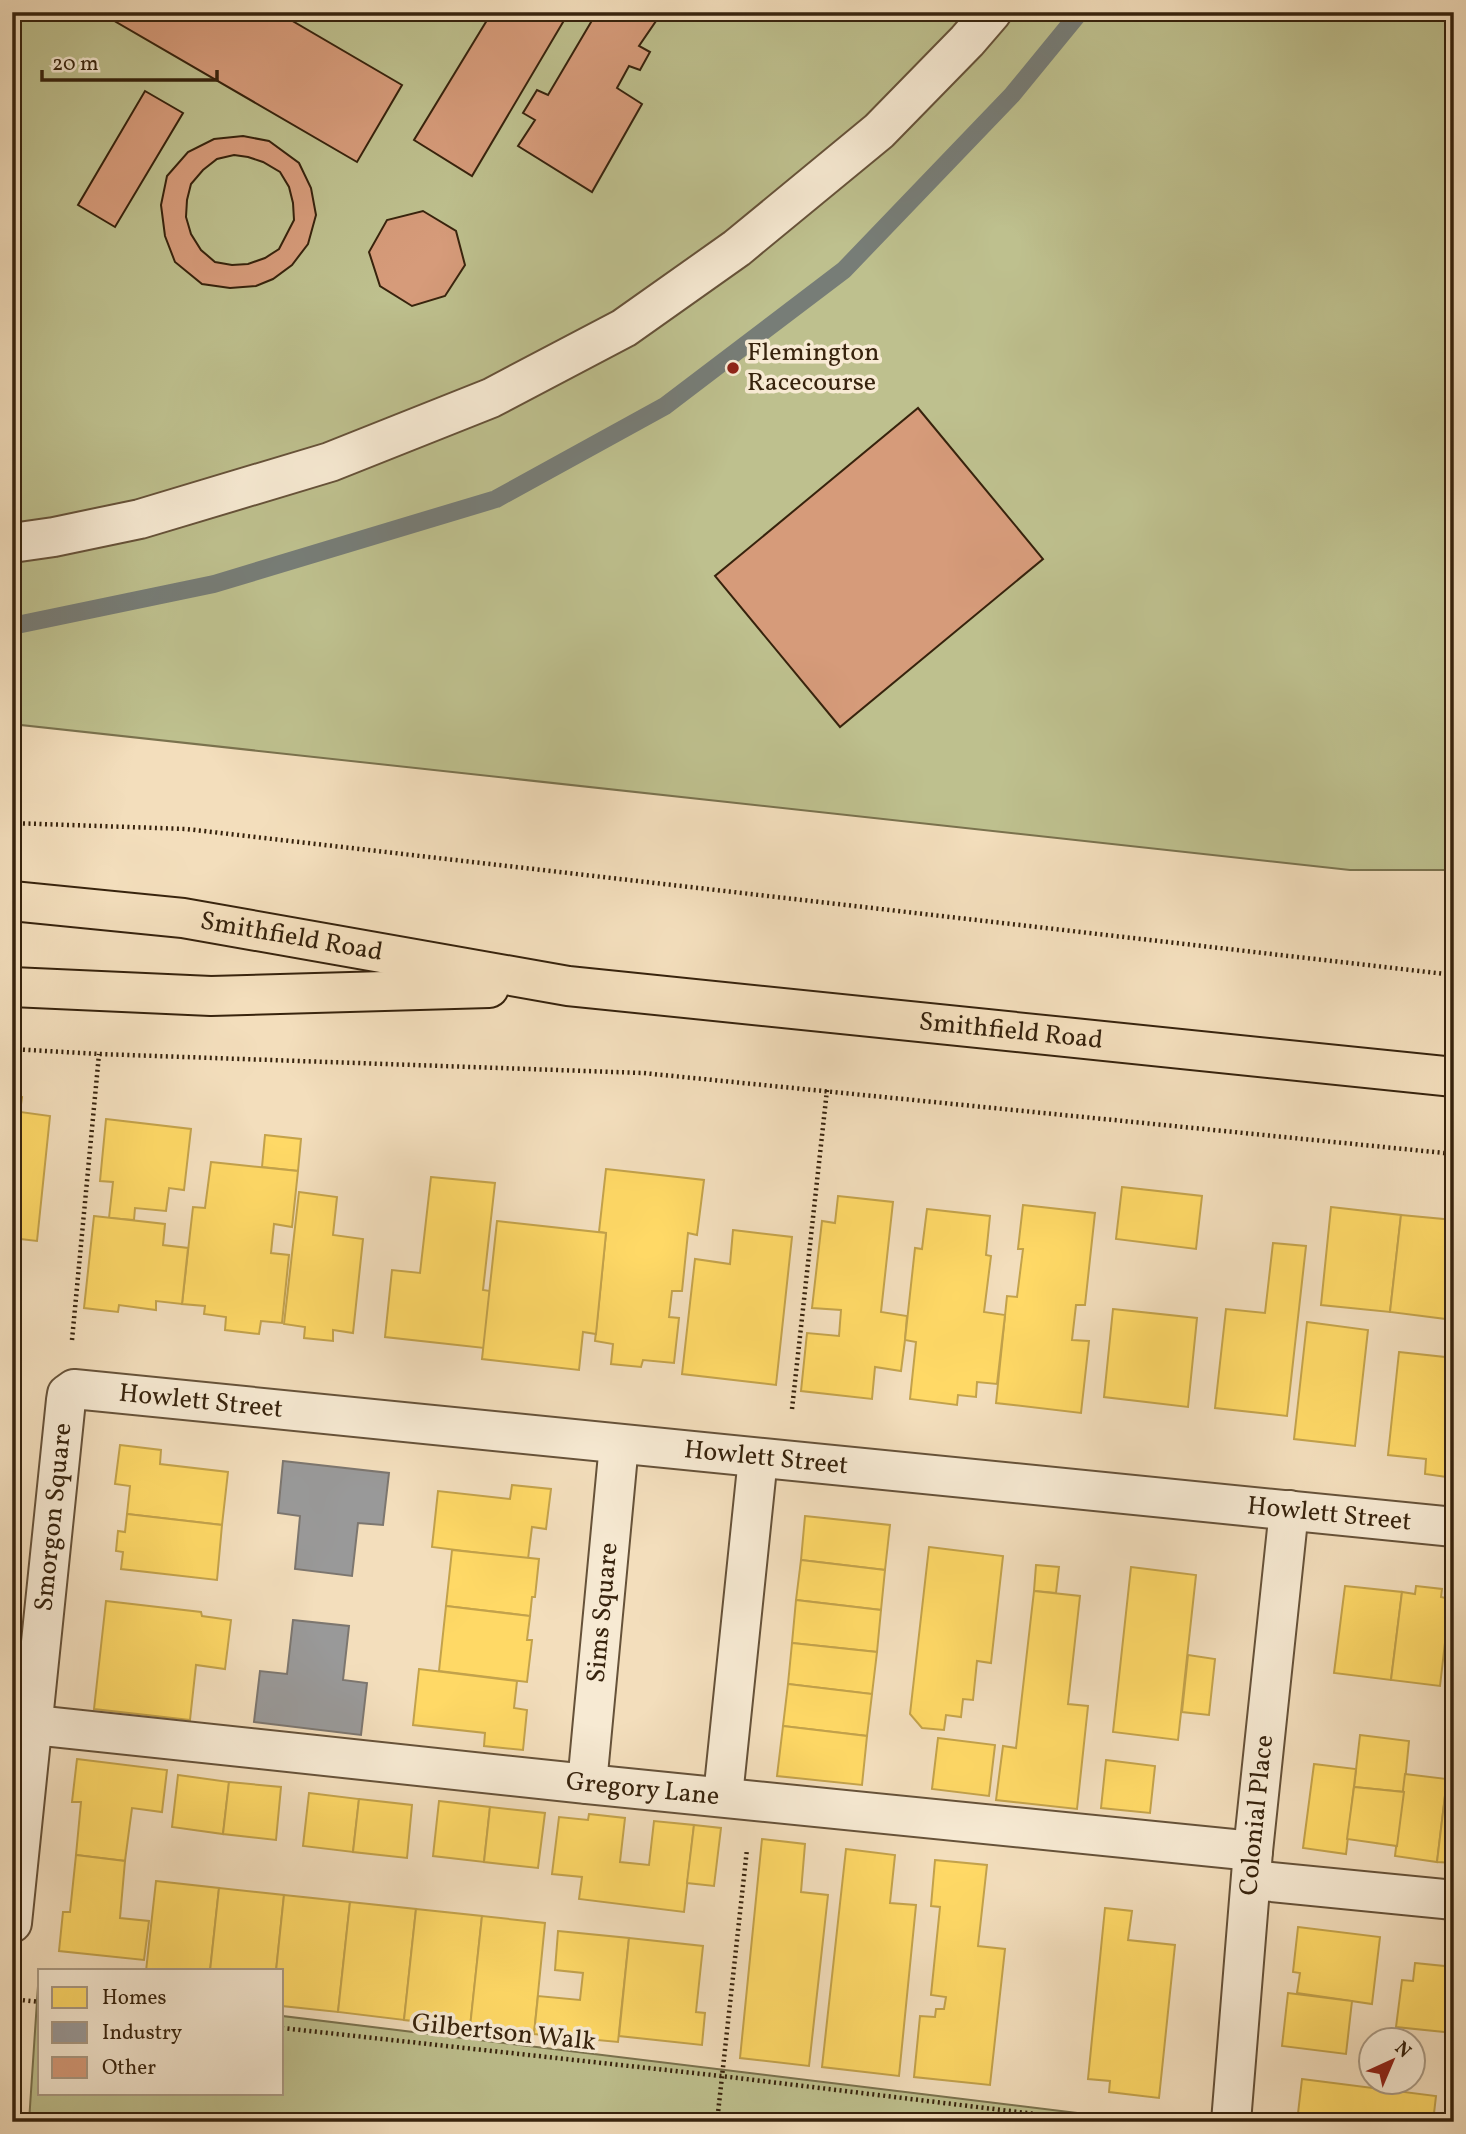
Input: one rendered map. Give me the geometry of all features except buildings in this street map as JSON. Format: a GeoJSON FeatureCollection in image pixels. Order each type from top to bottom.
{"type":"FeatureCollection","features":[{"type":"Feature","properties":{"kind":"highway","name":"Smithfield Road"},"geometry":{"type":"LineString","coordinates":[[12,901],[183,918],[568,986],[1454,1077]]}},
{"type":"Feature","properties":{"kind":"highway","name":"Smithfield Road"},"geometry":{"type":"LineString","coordinates":[[12,987],[211,996],[568,986]]}},
{"type":"Feature","properties":{"kind":"street"},"geometry":{"type":"LineString","coordinates":[[12,543],[140,519],[330,462],[491,398],[624,328],[737,248],[879,131],[992,12]]}},
{"type":"Feature","properties":{"kind":"street","name":"Howlett Street"},"geometry":{"type":"LineString","coordinates":[[71,1394],[619,1444],[1454,1527]]}},
{"type":"Feature","properties":{"kind":"street","name":"Smorgon Square"},"geometry":{"type":"LineString","coordinates":[[12,1923],[34,1725],[26,1652],[71,1394]]}},
{"type":"Feature","properties":{"kind":"street","name":"Sims Square"},"geometry":{"type":"LineString","coordinates":[[587,1784],[619,1444]]}},
{"type":"Feature","properties":{"kind":"street"},"geometry":{"type":"LineString","coordinates":[[738,1798],[772,1459]]}},
{"type":"Feature","properties":{"kind":"street","name":"Colonial Place"},"geometry":{"type":"LineString","coordinates":[[1231,2122],[1253,1865],[1289,1510]]}},
{"type":"Feature","properties":{"kind":"street","name":"Gregory Lane"},"geometry":{"type":"LineString","coordinates":[[34,1725],[738,1798],[1253,1865],[1454,1900]]}},
{"type":"Feature","properties":{"kind":"path"},"geometry":{"type":"LineString","coordinates":[[12,824],[186,829],[1454,975]]}},
{"type":"Feature","properties":{"kind":"path"},"geometry":{"type":"LineString","coordinates":[[12,1049],[643,1073],[1454,1154]]}},
{"type":"Feature","properties":{"kind":"path"},"geometry":{"type":"LineString","coordinates":[[71,1394],[99,1054]]}},
{"type":"Feature","properties":{"kind":"path"},"geometry":{"type":"LineString","coordinates":[[772,1459],[827,1090]]}},
{"type":"Feature","properties":{"kind":"path"},"geometry":{"type":"LineString","coordinates":[[717,2122],[748,1836],[738,1798]]}},
{"type":"Feature","properties":{"kind":"path"},"geometry":{"type":"LineString","coordinates":[[12,1999],[38,2002]]}},
{"type":"Feature","properties":{"kind":"path","name":"Gilbertson Walk"},"geometry":{"type":"LineString","coordinates":[[284,2028],[721,2076],[1101,2122]]}},
{"type":"Feature","properties":{"kind":"path"},"geometry":{"type":"LineString","coordinates":[[29,2121],[34,2122]]}},
{"type":"Feature","properties":{"kind":"green space","name":"Flemington Racecourse"},"geometry":{"type":"Polygon","coordinates":[[[12,12],[1454,12],[1454,870],[1350,870],[12,724],[12,12]]]}},
{"type":"Feature","properties":{"kind":"green space"},"geometry":{"type":"Polygon","coordinates":[[[38,1986],[38,2096],[284,2096],[284,2016],[1151,2122],[29,2122],[38,1986]]]}},
{"type":"Feature","properties":{"kind":"waterway"},"geometry":{"type":"LineString","coordinates":[[12,626],[214,584],[496,499],[665,406],[844,270],[1012,95],[1080,12]]}},
{"type":"Feature","properties":{"kind":"place","name":"Flemington Racecourse"},"geometry":{"type":"Point","coordinates":[733,368]}}]}
